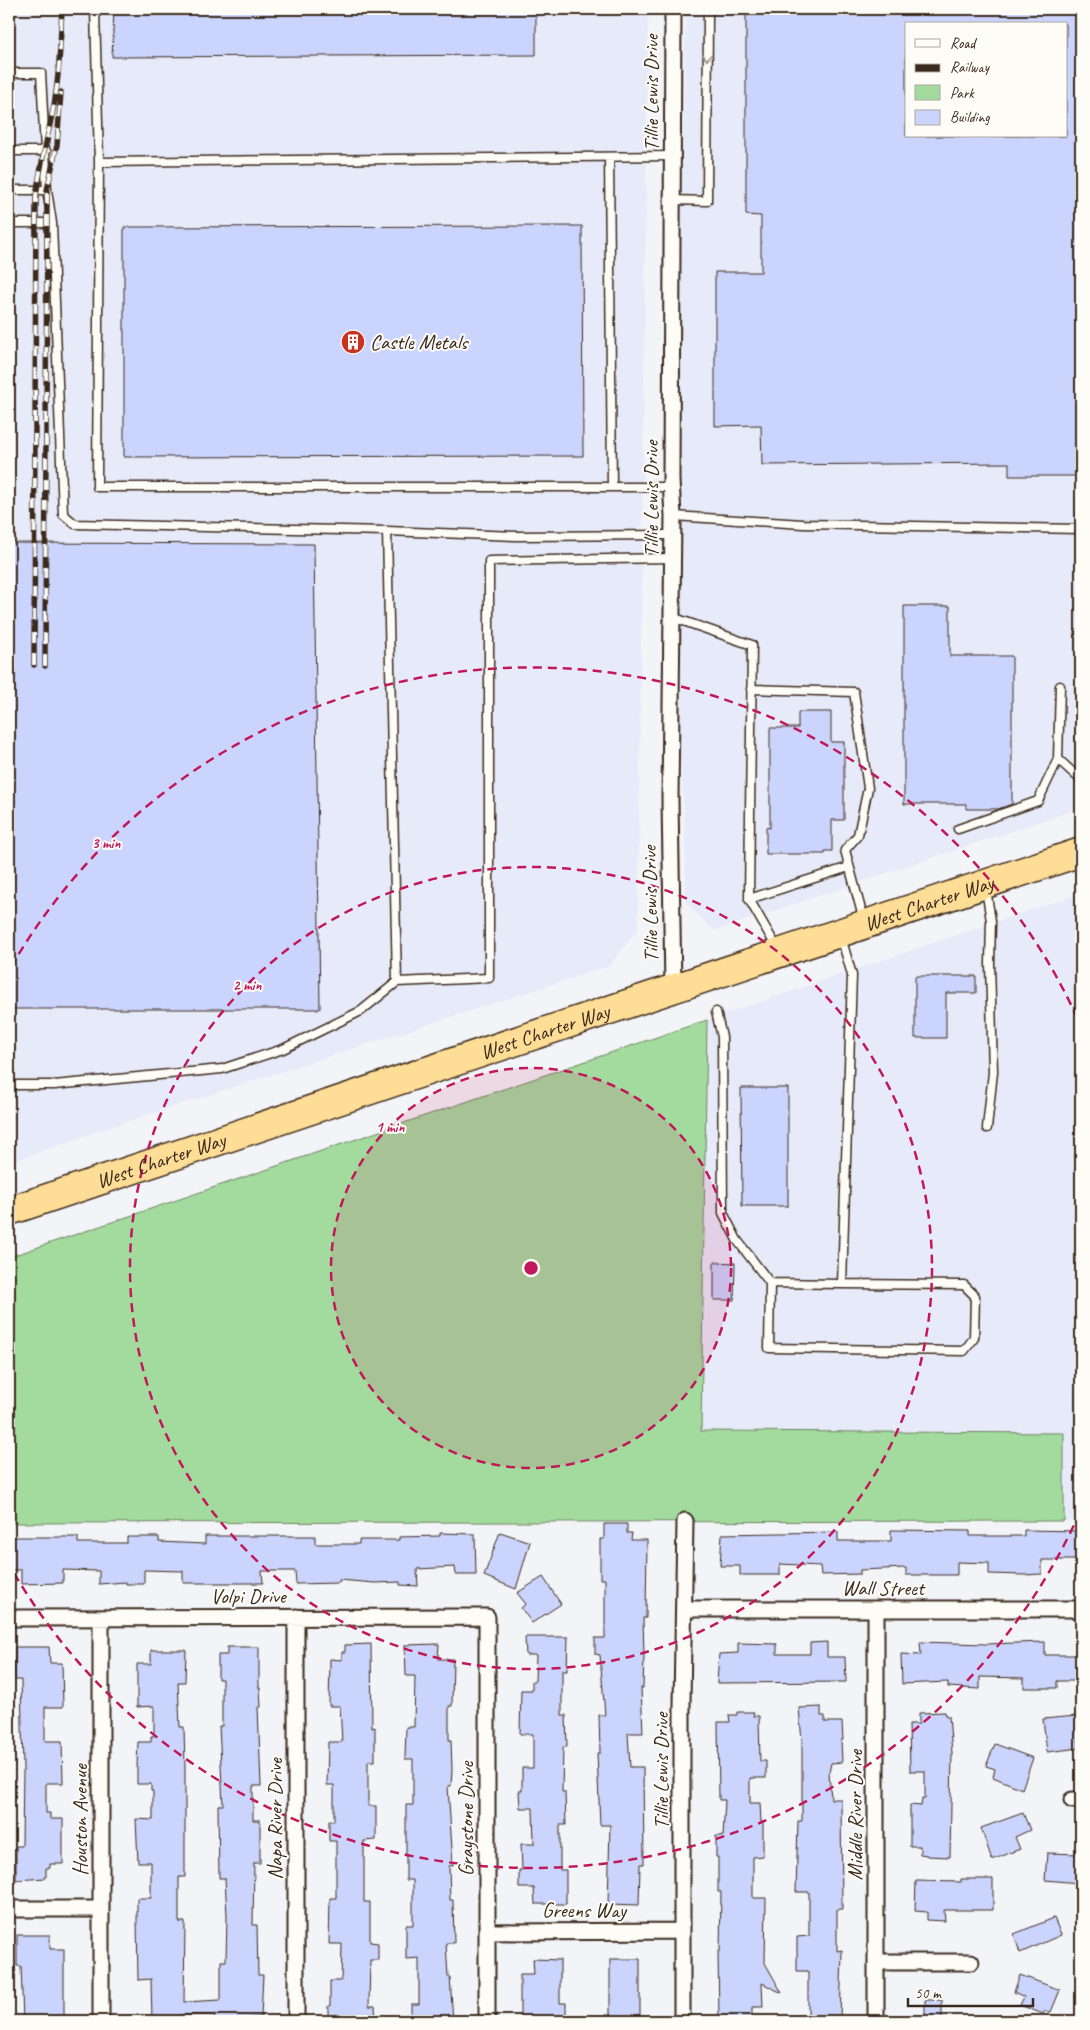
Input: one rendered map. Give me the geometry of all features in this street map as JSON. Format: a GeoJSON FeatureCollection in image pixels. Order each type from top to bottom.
{"type":"FeatureCollection","features":[{"type":"Feature","properties":{"kind":"highway","name":"West Charter Way"},"geometry":{"type":"LineString","coordinates":[[9,1211],[1081,852]]}},
{"type":"Feature","properties":{"kind":"street","name":"Tillie Lewis Drive"},"geometry":{"type":"LineString","coordinates":[[673,9],[673,516],[670,800],[673,988]]}},
{"type":"Feature","properties":{"kind":"street","name":"Tillie Lewis Drive"},"geometry":{"type":"LineString","coordinates":[[682,2021],[682,1704],[685,1521]]}},
{"type":"Feature","properties":{"kind":"street","name":"Wall Street"},"geometry":{"type":"LineString","coordinates":[[685,1609],[1081,1609]]}},
{"type":"Feature","properties":{"kind":"street","name":"Middle River Drive"},"geometry":{"type":"LineString","coordinates":[[876,1609],[876,2021]]}},
{"type":"Feature","properties":{"kind":"street","name":"Napa River Drive"},"geometry":{"type":"LineString","coordinates":[[296,1617],[296,2021]]}},
{"type":"Feature","properties":{"kind":"street","name":"Volpi Drive"},"geometry":{"type":"LineString","coordinates":[[9,1618],[486,1617]]}},
{"type":"Feature","properties":{"kind":"street","name":"Graystone Drive"},"geometry":{"type":"LineString","coordinates":[[486,1617],[487,2021]]}},
{"type":"Feature","properties":{"kind":"street","name":"Houston Avenue"},"geometry":{"type":"LineString","coordinates":[[101,1618],[101,2021]]}},
{"type":"Feature","properties":{"kind":"street"},"geometry":{"type":"LineString","coordinates":[[9,1909],[101,1909]]}},
{"type":"Feature","properties":{"kind":"street","name":"Greens Way"},"geometry":{"type":"LineString","coordinates":[[487,1932],[682,1931]]}},
{"type":"Feature","properties":{"kind":"street"},"geometry":{"type":"LineString","coordinates":[[876,1962],[971,1962]]}},
{"type":"Feature","properties":{"kind":"lane"},"geometry":{"type":"LineString","coordinates":[[95,9],[99,162],[97,487],[672,487]]}},
{"type":"Feature","properties":{"kind":"lane"},"geometry":{"type":"LineString","coordinates":[[672,200],[706,201],[708,9]]}},
{"type":"Feature","properties":{"kind":"lane"},"geometry":{"type":"LineString","coordinates":[[9,73],[41,73],[47,190],[52,224],[63,514],[75,524],[516,536],[672,535]]}},
{"type":"Feature","properties":{"kind":"lane"},"geometry":{"type":"LineString","coordinates":[[9,151],[46,151]]}},
{"type":"Feature","properties":{"kind":"lane"},"geometry":{"type":"LineString","coordinates":[[99,162],[672,156]]}},
{"type":"Feature","properties":{"kind":"lane"},"geometry":{"type":"LineString","coordinates":[[609,157],[612,487]]}},
{"type":"Feature","properties":{"kind":"lane"},"geometry":{"type":"LineString","coordinates":[[9,190],[47,190]]}},
{"type":"Feature","properties":{"kind":"lane"},"geometry":{"type":"LineString","coordinates":[[9,223],[52,224]]}},
{"type":"Feature","properties":{"kind":"lane"},"geometry":{"type":"LineString","coordinates":[[673,516],[804,524],[1081,529]]}},
{"type":"Feature","properties":{"kind":"lane"},"geometry":{"type":"LineString","coordinates":[[387,531],[397,982]]}},
{"type":"Feature","properties":{"kind":"lane"},"geometry":{"type":"LineString","coordinates":[[9,1085],[54,1086],[222,1069],[283,1049],[360,1012],[397,982],[489,978],[489,561],[672,558]]}},
{"type":"Feature","properties":{"kind":"lane"},"geometry":{"type":"LineString","coordinates":[[672,618],[752,645],[749,899],[780,954]]}},
{"type":"Feature","properties":{"kind":"lane"},"geometry":{"type":"LineString","coordinates":[[958,829],[1038,801],[1058,759],[1060,686]]}},
{"type":"Feature","properties":{"kind":"lane"},"geometry":{"type":"LineString","coordinates":[[751,689],[854,692],[868,788],[858,835],[845,850],[850,867],[852,975],[842,1284]]}},
{"type":"Feature","properties":{"kind":"lane"},"geometry":{"type":"LineString","coordinates":[[1058,759],[1081,780]]}},
{"type":"Feature","properties":{"kind":"lane"},"geometry":{"type":"LineString","coordinates":[[749,899],[850,867]]}},
{"type":"Feature","properties":{"kind":"lane"},"geometry":{"type":"LineString","coordinates":[[985,884],[991,921],[990,963],[993,1072],[987,1128]]}},
{"type":"Feature","properties":{"kind":"lane"},"geometry":{"type":"LineString","coordinates":[[716,1012],[722,1037],[723,1213],[737,1240],[770,1283],[769,1348],[964,1351],[974,1338],[975,1296],[964,1285],[770,1283]]}},
{"type":"Feature","properties":{"kind":"shaded area"},"geometry":{"type":"Polygon","coordinates":[[[9,9],[648,9],[638,929],[609,966],[101,1130],[9,1163],[9,9]]]}},
{"type":"Feature","properties":{"kind":"shaded area"},"geometry":{"type":"Polygon","coordinates":[[[686,9],[1081,9],[1081,808],[714,931],[686,903],[685,827],[672,617],[686,9]]]}},
{"type":"Feature","properties":{"kind":"shaded area"},"geometry":{"type":"Polygon","coordinates":[[[1081,893],[1081,1521],[1064,1521],[1063,1433],[701,1431],[707,1020],[1081,893]]]}},
{"type":"Feature","properties":{"kind":"green space"},"geometry":{"type":"Polygon","coordinates":[[[707,1020],[701,1431],[1064,1433],[1064,1521],[9,1523],[9,1257],[707,1020]]]}},
{"type":"Feature","properties":{"kind":"building"},"geometry":{"type":"Polygon","coordinates":[[[114,9],[536,9],[536,55],[112,57],[114,9]]]}},
{"type":"Feature","properties":{"kind":"building"},"geometry":{"type":"Polygon","coordinates":[[[746,9],[1081,9],[1081,476],[1009,476],[1009,463],[762,465],[761,425],[715,426],[715,272],[761,272],[761,216],[746,215],[746,9]]]}},
{"type":"Feature","properties":{"kind":"building","name":"Castle Metals"},"geometry":{"type":"Polygon","coordinates":[[[582,226],[583,456],[124,457],[124,227],[582,226]]]}},
{"type":"Feature","properties":{"kind":"building"},"geometry":{"type":"Polygon","coordinates":[[[9,543],[314,544],[320,1009],[9,1009],[9,543]]]}},
{"type":"Feature","properties":{"kind":"building"},"geometry":{"type":"Polygon","coordinates":[[[904,606],[950,606],[950,656],[1012,656],[1012,804],[998,809],[966,809],[966,804],[904,804],[904,606]]]}},
{"type":"Feature","properties":{"kind":"building"},"geometry":{"type":"Polygon","coordinates":[[[798,712],[831,712],[831,742],[844,742],[844,820],[832,820],[832,851],[825,851],[825,854],[766,854],[766,827],[770,828],[770,728],[798,728],[798,712]]]}},
{"type":"Feature","properties":{"kind":"building"},"geometry":{"type":"Polygon","coordinates":[[[915,976],[976,976],[976,993],[946,993],[946,1038],[915,1038],[915,976]]]}},
{"type":"Feature","properties":{"kind":"building"},"geometry":{"type":"Polygon","coordinates":[[[741,1088],[788,1088],[788,1206],[742,1206],[741,1088]]]}},
{"type":"Feature","properties":{"kind":"building"},"geometry":{"type":"Polygon","coordinates":[[[714,1262],[735,1263],[734,1300],[714,1300],[714,1262]]]}},
{"type":"Feature","properties":{"kind":"building"},"geometry":{"type":"Polygon","coordinates":[[[604,1524],[627,1524],[627,1533],[632,1533],[631,1540],[647,1540],[646,1618],[643,1618],[644,1656],[643,1688],[641,1688],[643,1733],[628,1733],[630,1767],[643,1767],[644,1864],[640,1864],[639,1905],[608,1904],[610,1825],[600,1825],[597,1753],[600,1753],[599,1715],[605,1715],[600,1655],[595,1654],[595,1638],[605,1638],[605,1579],[600,1579],[600,1539],[604,1539],[604,1524]]]}},
{"type":"Feature","properties":{"kind":"building"},"geometry":{"type":"Polygon","coordinates":[[[891,1530],[970,1531],[970,1536],[1024,1536],[1024,1530],[1081,1531],[1081,1560],[1042,1560],[1042,1574],[1024,1575],[989,1574],[989,1563],[957,1562],[957,1575],[906,1575],[906,1568],[860,1570],[860,1574],[821,1575],[820,1566],[780,1564],[780,1575],[740,1575],[740,1566],[720,1566],[722,1534],[838,1532],[838,1541],[891,1541],[891,1530]]]}},
{"type":"Feature","properties":{"kind":"building"},"geometry":{"type":"Polygon","coordinates":[[[500,1532],[530,1542],[516,1589],[484,1576],[500,1532]]]}},
{"type":"Feature","properties":{"kind":"building"},"geometry":{"type":"Polygon","coordinates":[[[440,1533],[475,1534],[476,1575],[456,1575],[455,1567],[417,1569],[418,1586],[400,1585],[400,1582],[375,1583],[339,1580],[339,1583],[296,1584],[295,1571],[262,1571],[263,1583],[183,1583],[183,1571],[144,1570],[144,1584],[126,1584],[126,1582],[99,1584],[99,1571],[63,1570],[63,1583],[21,1584],[21,1570],[9,1570],[9,1537],[78,1537],[78,1543],[127,1543],[127,1537],[159,1537],[159,1542],[205,1544],[205,1536],[315,1536],[315,1544],[359,1544],[359,1540],[399,1540],[399,1537],[440,1536],[440,1533]]]}},
{"type":"Feature","properties":{"kind":"building"},"geometry":{"type":"Polygon","coordinates":[[[543,1577],[561,1604],[532,1623],[521,1608],[526,1604],[517,1593],[543,1577]]]}},
{"type":"Feature","properties":{"kind":"building"},"geometry":{"type":"Polygon","coordinates":[[[525,1637],[568,1637],[567,1671],[562,1671],[562,1715],[566,1715],[567,1747],[563,1747],[562,1792],[565,1792],[566,1825],[560,1825],[560,1870],[566,1870],[566,1904],[535,1904],[534,1888],[519,1888],[519,1870],[522,1870],[521,1844],[534,1844],[533,1808],[520,1808],[519,1791],[522,1791],[522,1768],[533,1768],[533,1734],[520,1734],[521,1690],[532,1690],[532,1681],[535,1681],[536,1655],[526,1655],[525,1637]]]}},
{"type":"Feature","properties":{"kind":"building"},"geometry":{"type":"Polygon","coordinates":[[[827,1642],[827,1657],[845,1657],[846,1682],[717,1683],[719,1654],[738,1653],[738,1643],[777,1644],[777,1654],[810,1654],[810,1643],[827,1642]]]}},
{"type":"Feature","properties":{"kind":"building"},"geometry":{"type":"Polygon","coordinates":[[[920,1642],[986,1644],[1045,1642],[1045,1655],[1081,1655],[1081,1681],[1057,1681],[1057,1688],[1024,1688],[1024,1678],[980,1677],[980,1689],[948,1687],[948,1682],[902,1684],[901,1654],[921,1655],[920,1642]]]}},
{"type":"Feature","properties":{"kind":"building"},"geometry":{"type":"Polygon","coordinates":[[[371,1644],[372,1728],[375,1727],[375,1761],[368,1761],[368,1806],[376,1806],[376,1840],[364,1841],[364,1902],[370,1902],[370,1942],[378,1943],[378,1960],[370,1960],[369,2006],[375,2006],[376,2021],[328,2021],[330,1981],[341,1981],[342,1944],[329,1944],[330,1898],[336,1898],[336,1841],[329,1841],[329,1821],[334,1821],[334,1785],[327,1785],[328,1742],[342,1742],[340,1706],[329,1706],[330,1659],[342,1660],[342,1652],[345,1652],[345,1645],[371,1644]]]}},
{"type":"Feature","properties":{"kind":"building"},"geometry":{"type":"Polygon","coordinates":[[[439,1644],[438,1659],[453,1659],[452,1706],[449,1706],[449,1740],[451,1740],[452,1770],[451,1786],[448,1786],[453,1865],[449,1866],[450,1900],[453,1900],[454,1943],[446,1943],[453,2021],[411,2021],[411,2004],[419,2004],[419,1958],[406,1959],[406,1925],[413,1925],[413,1880],[406,1880],[406,1805],[413,1805],[413,1759],[405,1759],[406,1727],[414,1727],[415,1676],[406,1676],[405,1645],[439,1644]]]}},
{"type":"Feature","properties":{"kind":"building"},"geometry":{"type":"Polygon","coordinates":[[[15,1647],[49,1647],[50,1663],[62,1663],[63,1707],[45,1707],[45,1741],[62,1741],[63,1783],[46,1783],[46,1813],[50,1813],[50,1819],[63,1819],[63,1864],[50,1864],[50,1868],[46,1868],[46,1878],[16,1880],[16,1846],[22,1846],[23,1769],[21,1680],[15,1680],[15,1647]]]}},
{"type":"Feature","properties":{"kind":"building"},"geometry":{"type":"Polygon","coordinates":[[[227,1647],[259,1647],[261,1707],[258,1707],[261,1786],[253,1786],[253,1820],[260,1820],[260,1863],[254,1863],[253,1925],[257,1925],[258,1975],[263,1975],[261,2017],[249,2018],[249,2021],[215,2021],[215,2015],[179,2015],[179,2021],[152,2021],[151,1979],[138,1980],[137,1917],[137,1898],[151,1898],[151,1862],[138,1862],[136,1819],[153,1820],[153,1791],[151,1791],[151,1784],[137,1784],[137,1766],[138,1742],[151,1742],[151,1736],[154,1736],[154,1706],[137,1707],[137,1664],[151,1664],[151,1650],[186,1650],[185,1682],[178,1682],[180,1727],[184,1727],[185,1767],[185,1877],[179,1877],[179,1922],[185,1922],[184,2002],[221,2000],[221,1961],[226,1961],[227,1916],[225,1878],[219,1878],[218,1805],[223,1805],[219,1726],[222,1726],[222,1679],[218,1679],[218,1655],[227,1655],[227,1647]]]}},
{"type":"Feature","properties":{"kind":"building"},"geometry":{"type":"Polygon","coordinates":[[[821,1707],[821,1716],[825,1716],[825,1722],[842,1722],[842,1762],[831,1763],[829,1773],[831,1799],[841,1799],[842,1909],[837,1909],[837,1951],[842,1950],[840,2021],[808,2021],[808,1971],[797,1971],[797,1937],[809,1936],[809,1892],[796,1892],[798,1821],[802,1821],[802,1741],[799,1708],[821,1707]]]}},
{"type":"Feature","properties":{"kind":"building"},"geometry":{"type":"Polygon","coordinates":[[[737,1712],[754,1712],[753,1716],[759,1716],[760,1761],[766,1761],[766,1778],[750,1778],[750,1803],[760,1803],[761,1822],[763,1822],[763,1856],[753,1857],[753,1898],[766,1898],[765,1963],[782,1993],[762,1983],[763,2007],[752,2007],[752,2021],[719,2021],[718,1951],[720,1951],[721,1892],[718,1892],[716,1836],[723,1836],[725,1800],[719,1800],[718,1722],[730,1722],[729,1715],[737,1715],[737,1712]]]}},
{"type":"Feature","properties":{"kind":"building"},"geometry":{"type":"Polygon","coordinates":[[[945,1712],[946,1716],[949,1716],[952,1753],[950,1857],[927,1856],[920,1854],[920,1846],[910,1846],[910,1805],[921,1806],[922,1798],[925,1798],[925,1771],[910,1771],[909,1724],[919,1724],[919,1713],[945,1712]]]}},
{"type":"Feature","properties":{"kind":"building"},"geometry":{"type":"Polygon","coordinates":[[[1076,1716],[1079,1748],[1047,1752],[1043,1719],[1076,1716]]]}},
{"type":"Feature","properties":{"kind":"building"},"geometry":{"type":"Polygon","coordinates":[[[995,1744],[1033,1758],[1022,1789],[993,1777],[995,1769],[986,1766],[995,1744]]]}},
{"type":"Feature","properties":{"kind":"building"},"geometry":{"type":"Polygon","coordinates":[[[1023,1813],[1030,1830],[1015,1837],[1020,1849],[992,1860],[981,1828],[1023,1813]]]}},
{"type":"Feature","properties":{"kind":"building"},"geometry":{"type":"Polygon","coordinates":[[[1047,1853],[1081,1854],[1079,1883],[1045,1880],[1047,1853]]]}},
{"type":"Feature","properties":{"kind":"building"},"geometry":{"type":"Polygon","coordinates":[[[961,1879],[993,1879],[993,1910],[944,1910],[945,1921],[927,1920],[927,1912],[915,1911],[916,1881],[961,1882],[961,1879]]]}},
{"type":"Feature","properties":{"kind":"building"},"geometry":{"type":"Polygon","coordinates":[[[1054,1918],[1061,1935],[1020,1953],[1014,1934],[1054,1918]]]}},
{"type":"Feature","properties":{"kind":"building"},"geometry":{"type":"Polygon","coordinates":[[[17,1935],[50,1935],[50,1949],[64,1949],[64,2021],[23,2021],[21,1966],[17,1966],[17,1935]]]}},
{"type":"Feature","properties":{"kind":"building"},"geometry":{"type":"Polygon","coordinates":[[[533,1959],[560,1960],[560,2003],[566,2003],[566,2021],[520,2021],[520,1974],[534,1974],[533,1959]]]}},
{"type":"Feature","properties":{"kind":"building"},"geometry":{"type":"Polygon","coordinates":[[[610,1959],[640,1959],[640,2021],[610,2021],[610,1959]]]}},
{"type":"Feature","properties":{"kind":"building"},"geometry":{"type":"Polygon","coordinates":[[[1020,1975],[1060,1990],[1051,2012],[1045,2011],[1043,2014],[1020,2005],[1024,1997],[1014,1992],[1020,1975]]]}},
{"type":"Feature","properties":{"kind":"building"},"geometry":{"type":"Polygon","coordinates":[[[925,2000],[942,2000],[942,2021],[925,2021],[925,2000]]]}},
{"type":"Feature","properties":{"kind":"railway"},"geometry":{"type":"LineString","coordinates":[[34,665],[36,197],[56,93],[62,9]]}},
{"type":"Feature","properties":{"kind":"railway"},"geometry":{"type":"LineString","coordinates":[[45,666],[47,190],[57,145],[61,92]]}},
{"type":"Feature","properties":{"kind":"place","name":"Castle Metals"},"geometry":{"type":"Point","coordinates":[353,342]}}]}
